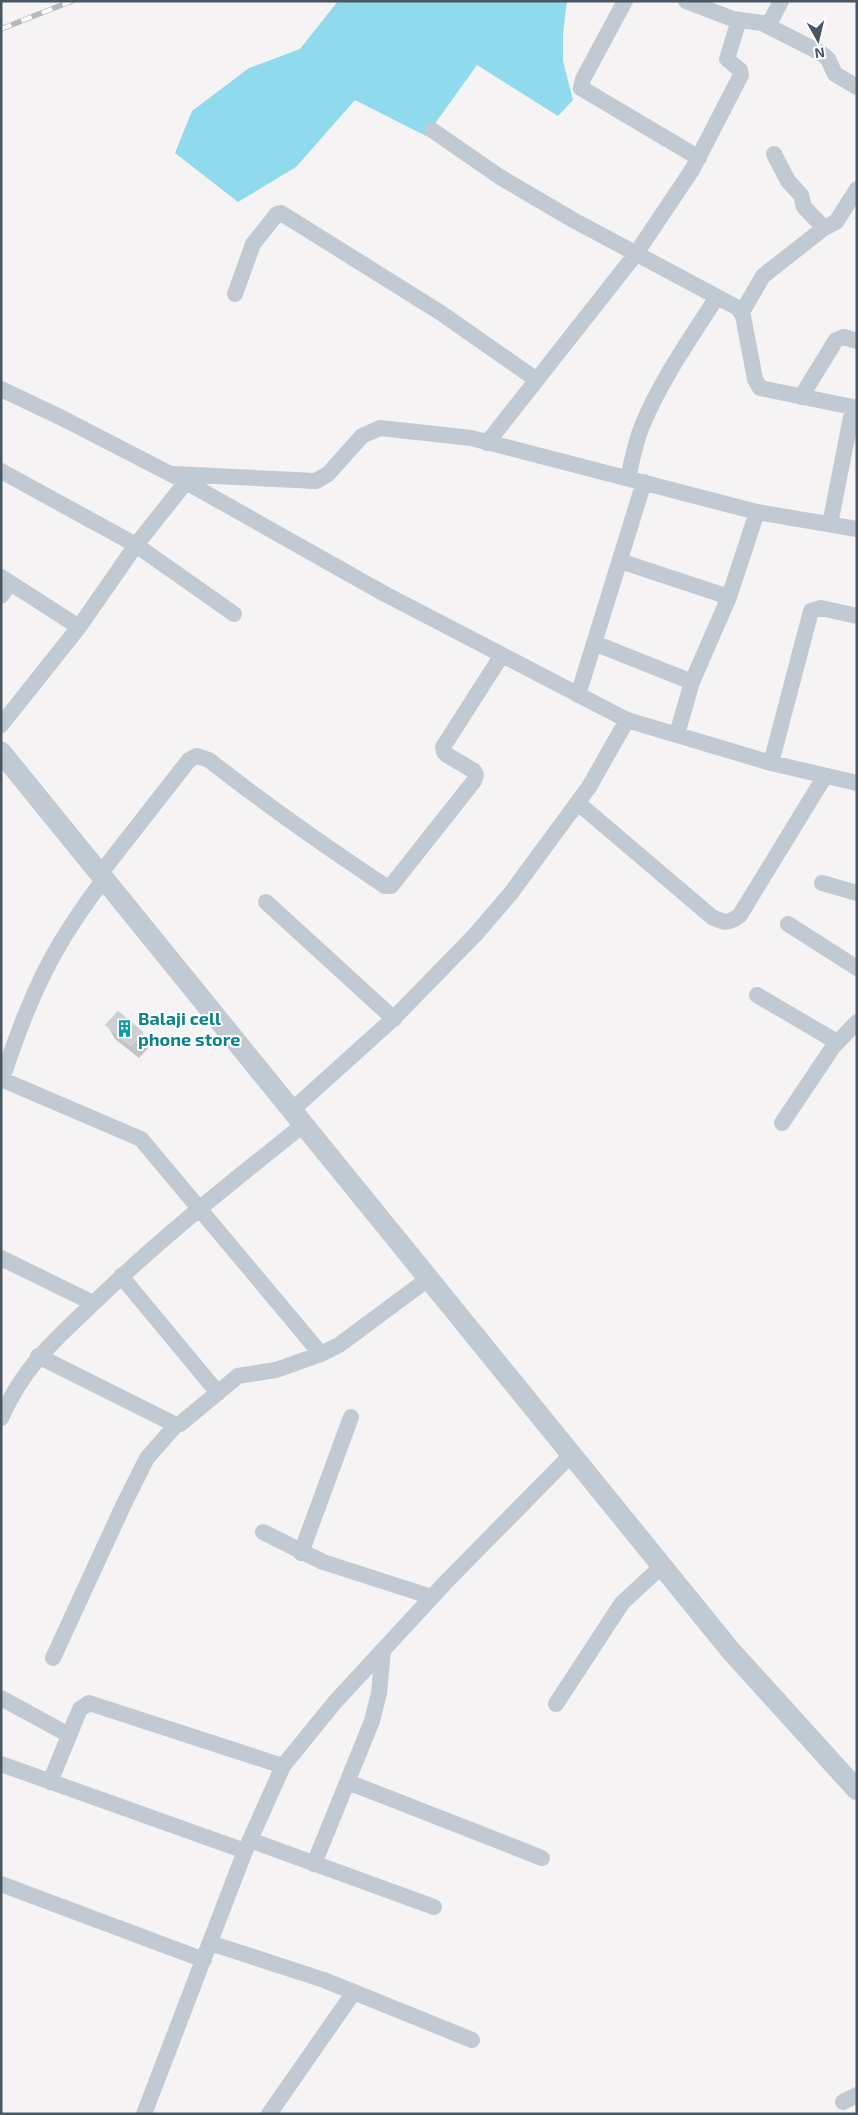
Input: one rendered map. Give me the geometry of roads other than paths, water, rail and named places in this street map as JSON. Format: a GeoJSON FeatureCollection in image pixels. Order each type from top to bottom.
{"type":"FeatureCollection","features":[{"type":"Feature","properties":{"kind":"street"},"geometry":{"type":"LineString","coordinates":[[625,1],[583,78],[581,88],[699,158]]}},
{"type":"Feature","properties":{"kind":"street"},"geometry":{"type":"LineString","coordinates":[[686,1],[739,20],[758,22],[768,26],[821,53],[829,61],[835,74],[857,87]]}},
{"type":"Feature","properties":{"kind":"street"},"geometry":{"type":"LineString","coordinates":[[768,26],[781,1]]}},
{"type":"Feature","properties":{"kind":"street"},"geometry":{"type":"LineString","coordinates":[[487,442],[635,255],[699,158],[741,74],[740,70],[727,59],[739,20]]}},
{"type":"Feature","properties":{"kind":"street"},"geometry":{"type":"LineString","coordinates":[[432,130],[500,177],[635,255],[742,312]]}},
{"type":"Feature","properties":{"kind":"street"},"geometry":{"type":"LineString","coordinates":[[774,154],[788,181],[801,195],[804,207],[824,228]]}},
{"type":"Feature","properties":{"kind":"street"},"geometry":{"type":"LineString","coordinates":[[830,524],[855,407],[764,390],[757,385],[742,312],[763,276],[824,228],[836,222],[857,189]]}},
{"type":"Feature","properties":{"kind":"street"},"geometry":{"type":"LineString","coordinates":[[235,294],[253,244],[277,214],[281,212],[441,313],[537,380]]}},
{"type":"Feature","properties":{"kind":"street"},"geometry":{"type":"LineString","coordinates":[[628,478],[639,434],[648,414],[671,368],[717,297]]}},
{"type":"Feature","properties":{"kind":"street"},"geometry":{"type":"LineString","coordinates":[[801,397],[836,340],[844,337],[857,341]]}},
{"type":"Feature","properties":{"kind":"street"},"geometry":{"type":"LineString","coordinates":[[1,390],[62,418],[186,482],[383,593],[627,720],[772,763],[857,783]]}},
{"type":"Feature","properties":{"kind":"street"},"geometry":{"type":"LineString","coordinates":[[169,474],[316,480],[328,474],[362,436],[375,429],[470,438],[757,512],[857,529]]}},
{"type":"Feature","properties":{"kind":"street"},"geometry":{"type":"LineString","coordinates":[[1,471],[136,545],[234,614]]}},
{"type":"Feature","properties":{"kind":"street"},"geometry":{"type":"LineString","coordinates":[[1,725],[78,627],[136,545],[186,482]]}},
{"type":"Feature","properties":{"kind":"street"},"geometry":{"type":"LineString","coordinates":[[578,695],[644,482]]}},
{"type":"Feature","properties":{"kind":"street"},"geometry":{"type":"LineString","coordinates":[[676,734],[692,682],[729,597],[757,512]]}},
{"type":"Feature","properties":{"kind":"street"},"geometry":{"type":"LineString","coordinates":[[620,561],[729,597]]}},
{"type":"Feature","properties":{"kind":"street"},"geometry":{"type":"LineString","coordinates":[[4,585],[78,627]]}},
{"type":"Feature","properties":{"kind":"street"},"geometry":{"type":"LineString","coordinates":[[772,763],[811,611],[821,608],[857,616]]}},
{"type":"Feature","properties":{"kind":"street"},"geometry":{"type":"LineString","coordinates":[[594,643],[692,682]]}},
{"type":"Feature","properties":{"kind":"street"},"geometry":{"type":"LineString","coordinates":[[321,1354],[141,1139],[1,1079],[18,1031],[60,943],[102,876],[189,760],[198,756],[209,760],[267,807],[385,886],[391,886],[474,781],[476,776],[474,771],[447,755],[443,747],[502,655]]}},
{"type":"Feature","properties":{"kind":"street"},"geometry":{"type":"LineString","coordinates":[[1,1418],[13,1391],[38,1356],[121,1276],[297,1118],[475,935],[505,900],[589,788],[627,720]]}},
{"type":"Feature","properties":{"kind":"street"},"geometry":{"type":"LineString","coordinates":[[3,760],[102,876],[731,1651],[857,1790]]}},
{"type":"Feature","properties":{"kind":"street"},"geometry":{"type":"LineString","coordinates":[[578,802],[712,917],[723,923],[732,922],[740,915],[825,776]]}},
{"type":"Feature","properties":{"kind":"street"},"geometry":{"type":"LineString","coordinates":[[822,883],[857,893]]}},
{"type":"Feature","properties":{"kind":"street"},"geometry":{"type":"LineString","coordinates":[[266,902],[394,1019]]}},
{"type":"Feature","properties":{"kind":"street"},"geometry":{"type":"LineString","coordinates":[[788,924],[857,968]]}},
{"type":"Feature","properties":{"kind":"street"},"geometry":{"type":"LineString","coordinates":[[757,995],[837,1042]]}},
{"type":"Feature","properties":{"kind":"street"},"geometry":{"type":"LineString","coordinates":[[782,1123],[837,1042],[857,1022]]}},
{"type":"Feature","properties":{"kind":"street"},"geometry":{"type":"LineString","coordinates":[[1,1258],[93,1303]]}},
{"type":"Feature","properties":{"kind":"street"},"geometry":{"type":"LineString","coordinates":[[121,1276],[218,1393]]}},
{"type":"Feature","properties":{"kind":"street"},"geometry":{"type":"LineString","coordinates":[[38,1356],[176,1424],[183,1423],[240,1374],[276,1370],[321,1354],[339,1345],[428,1279]]}},
{"type":"Feature","properties":{"kind":"street"},"geometry":{"type":"LineString","coordinates":[[301,1553],[351,1417]]}},
{"type":"Feature","properties":{"kind":"street"},"geometry":{"type":"LineString","coordinates":[[53,1658],[140,1471],[152,1451],[176,1424]]}},
{"type":"Feature","properties":{"kind":"street"},"geometry":{"type":"LineString","coordinates":[[144,2114],[248,1846],[283,1766],[335,1702],[432,1597],[571,1455]]}},
{"type":"Feature","properties":{"kind":"street"},"geometry":{"type":"LineString","coordinates":[[263,1532],[301,1553],[356,1574],[432,1597]]}},
{"type":"Feature","properties":{"kind":"street"},"geometry":{"type":"LineString","coordinates":[[556,1704],[622,1603],[662,1566]]}},
{"type":"Feature","properties":{"kind":"street"},"geometry":{"type":"LineString","coordinates":[[314,1864],[376,1708],[383,1650]]}},
{"type":"Feature","properties":{"kind":"street"},"geometry":{"type":"LineString","coordinates":[[1,1698],[69,1735]]}},
{"type":"Feature","properties":{"kind":"street"},"geometry":{"type":"LineString","coordinates":[[50,1782],[80,1709],[89,1703],[283,1766]]}},
{"type":"Feature","properties":{"kind":"street"},"geometry":{"type":"LineString","coordinates":[[1,1764],[50,1782],[248,1846],[314,1864],[434,1907]]}},
{"type":"Feature","properties":{"kind":"street"},"geometry":{"type":"LineString","coordinates":[[348,1782],[542,1858]]}},
{"type":"Feature","properties":{"kind":"street"},"geometry":{"type":"LineString","coordinates":[[1,1884],[204,1960]]}},
{"type":"Feature","properties":{"kind":"street"},"geometry":{"type":"LineString","coordinates":[[210,1943],[354,1992],[472,2040]]}},
{"type":"Feature","properties":{"kind":"street"},"geometry":{"type":"LineString","coordinates":[[269,2114],[354,1992]]}},
{"type":"Feature","properties":{"kind":"water"},"geometry":{"type":"Polygon","coordinates":[[[338,1],[567,1],[563,34],[563,61],[573,100],[558,116],[477,65],[426,136],[355,100],[296,167],[238,202],[175,153],[192,111],[249,68],[300,49],[338,1]]]}},
{"type":"Feature","properties":{"kind":"railway"},"geometry":{"type":"LineString","coordinates":[[1,29],[72,1]]}},
{"type":"Feature","properties":{"kind":"place","name":"Balaji cell phone store"},"geometry":{"type":"Point","coordinates":[124,1029]}}]}
